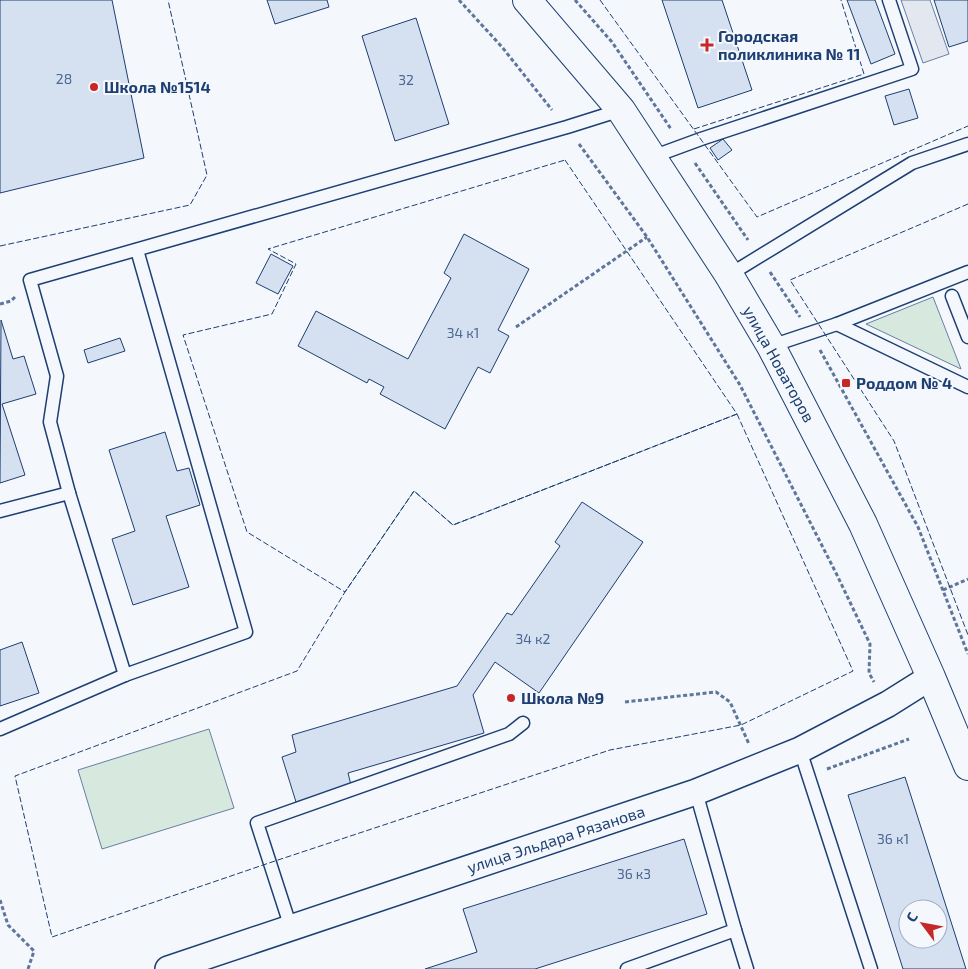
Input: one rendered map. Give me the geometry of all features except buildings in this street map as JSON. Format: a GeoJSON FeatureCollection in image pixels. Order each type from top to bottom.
{"type":"FeatureCollection","features":[{"type":"Feature","properties":{"kind":"street","name":"улица Новаторов"},"geometry":{"type":"LineString","coordinates":[[527,0],[621,110],[729,275],[771,346],[863,524],[968,766]]}},
{"type":"Feature","properties":{"kind":"street","name":"улица Эльдара Рязанова"},"geometry":{"type":"LineString","coordinates":[[168,969],[693,794],[800,750],[888,704],[931,677]]}},
{"type":"Feature","properties":{"kind":"lane"},"geometry":{"type":"LineString","coordinates":[[652,157],[912,69],[889,0]]}},
{"type":"Feature","properties":{"kind":"lane"},"geometry":{"type":"LineString","coordinates":[[125,675],[69,493],[50,422],[57,376],[30,280],[567,128],[621,110]]}},
{"type":"Feature","properties":{"kind":"lane"},"geometry":{"type":"LineString","coordinates":[[729,275],[912,162],[968,144]]}},
{"type":"Feature","properties":{"kind":"lane"},"geometry":{"type":"LineString","coordinates":[[0,729],[125,675],[246,632],[137,250]]}},
{"type":"Feature","properties":{"kind":"lane"},"geometry":{"type":"LineString","coordinates":[[771,346],[837,324],[968,272]]}},
{"type":"Feature","properties":{"kind":"lane"},"geometry":{"type":"LineString","coordinates":[[952,296],[968,337]]}},
{"type":"Feature","properties":{"kind":"lane"},"geometry":{"type":"LineString","coordinates":[[837,324],[968,387]]}},
{"type":"Feature","properties":{"kind":"lane"},"geometry":{"type":"LineString","coordinates":[[0,511],[69,493]]}},
{"type":"Feature","properties":{"kind":"lane"},"geometry":{"type":"LineString","coordinates":[[291,928],[258,822],[509,734],[524,723]]}},
{"type":"Feature","properties":{"kind":"lane"},"geometry":{"type":"LineString","coordinates":[[800,750],[871,969]]}},
{"type":"Feature","properties":{"kind":"lane"},"geometry":{"type":"LineString","coordinates":[[693,794],[747,969]]}},
{"type":"Feature","properties":{"kind":"lane"},"geometry":{"type":"LineString","coordinates":[[627,969],[736,930]]}},
{"type":"Feature","properties":{"kind":"path"},"geometry":{"type":"LineString","coordinates":[[458,0],[502,48],[567,128],[647,237],[740,385],[870,644],[869,673],[888,704]]}},
{"type":"Feature","properties":{"kind":"path"},"geometry":{"type":"LineString","coordinates":[[575,0],[612,42]]}},
{"type":"Feature","properties":{"kind":"path"},"geometry":{"type":"LineString","coordinates":[[516,327],[647,237]]}},
{"type":"Feature","properties":{"kind":"path"},"geometry":{"type":"LineString","coordinates":[[943,590],[968,579]]}},
{"type":"Feature","properties":{"kind":"path"},"geometry":{"type":"LineString","coordinates":[[625,702],[716,692],[730,702],[758,767]]}},
{"type":"Feature","properties":{"kind":"path"},"geometry":{"type":"LineString","coordinates":[[0,900],[8,925],[34,951],[28,969]]}},
{"type":"Feature","properties":{"kind":"shaded area"},"geometry":{"type":"Polygon","coordinates":[[[901,0],[930,0],[949,54],[923,63],[901,0]]]}},
{"type":"Feature","properties":{"kind":"shaded area"},"geometry":{"type":"Polygon","coordinates":[[[933,297],[961,369],[866,324],[933,297]]]}},
{"type":"Feature","properties":{"kind":"shaded area"},"geometry":{"type":"Polygon","coordinates":[[[209,729],[234,808],[102,849],[78,770],[209,729]]]}},
{"type":"Feature","properties":{"kind":"fence"},"geometry":{"type":"LineString","coordinates":[[0,246],[190,205],[207,175],[168,0]]}},
{"type":"Feature","properties":{"kind":"fence"},"geometry":{"type":"LineString","coordinates":[[600,0],[757,217],[968,126]]}},
{"type":"Feature","properties":{"kind":"fence"},"geometry":{"type":"LineString","coordinates":[[694,129],[864,74],[841,0]]}},
{"type":"Feature","properties":{"kind":"fence"},"geometry":{"type":"LineString","coordinates":[[565,160],[737,414],[453,525],[414,491],[345,592],[247,532],[183,335],[272,314],[296,264],[268,249],[565,160]]}},
{"type":"Feature","properties":{"kind":"fence"},"geometry":{"type":"LineString","coordinates":[[968,204],[790,280],[894,441],[968,635]]}},
{"type":"Feature","properties":{"kind":"fence"},"geometry":{"type":"LineString","coordinates":[[737,414],[853,671],[741,725],[610,750],[52,937],[15,776],[297,671],[345,592],[414,491],[453,525],[737,414]]}},
{"type":"Feature","properties":{"kind":"place","name":"Городская поликлиника № 11"},"geometry":{"type":"Point","coordinates":[707,45]}},
{"type":"Feature","properties":{"kind":"place","name":"Школа №1514"},"geometry":{"type":"Point","coordinates":[94,87]}},
{"type":"Feature","properties":{"kind":"place","name":"Роддом № 4"},"geometry":{"type":"Point","coordinates":[846,383]}},
{"type":"Feature","properties":{"kind":"place","name":"Школа №9"},"geometry":{"type":"Point","coordinates":[511,698]}}]}
